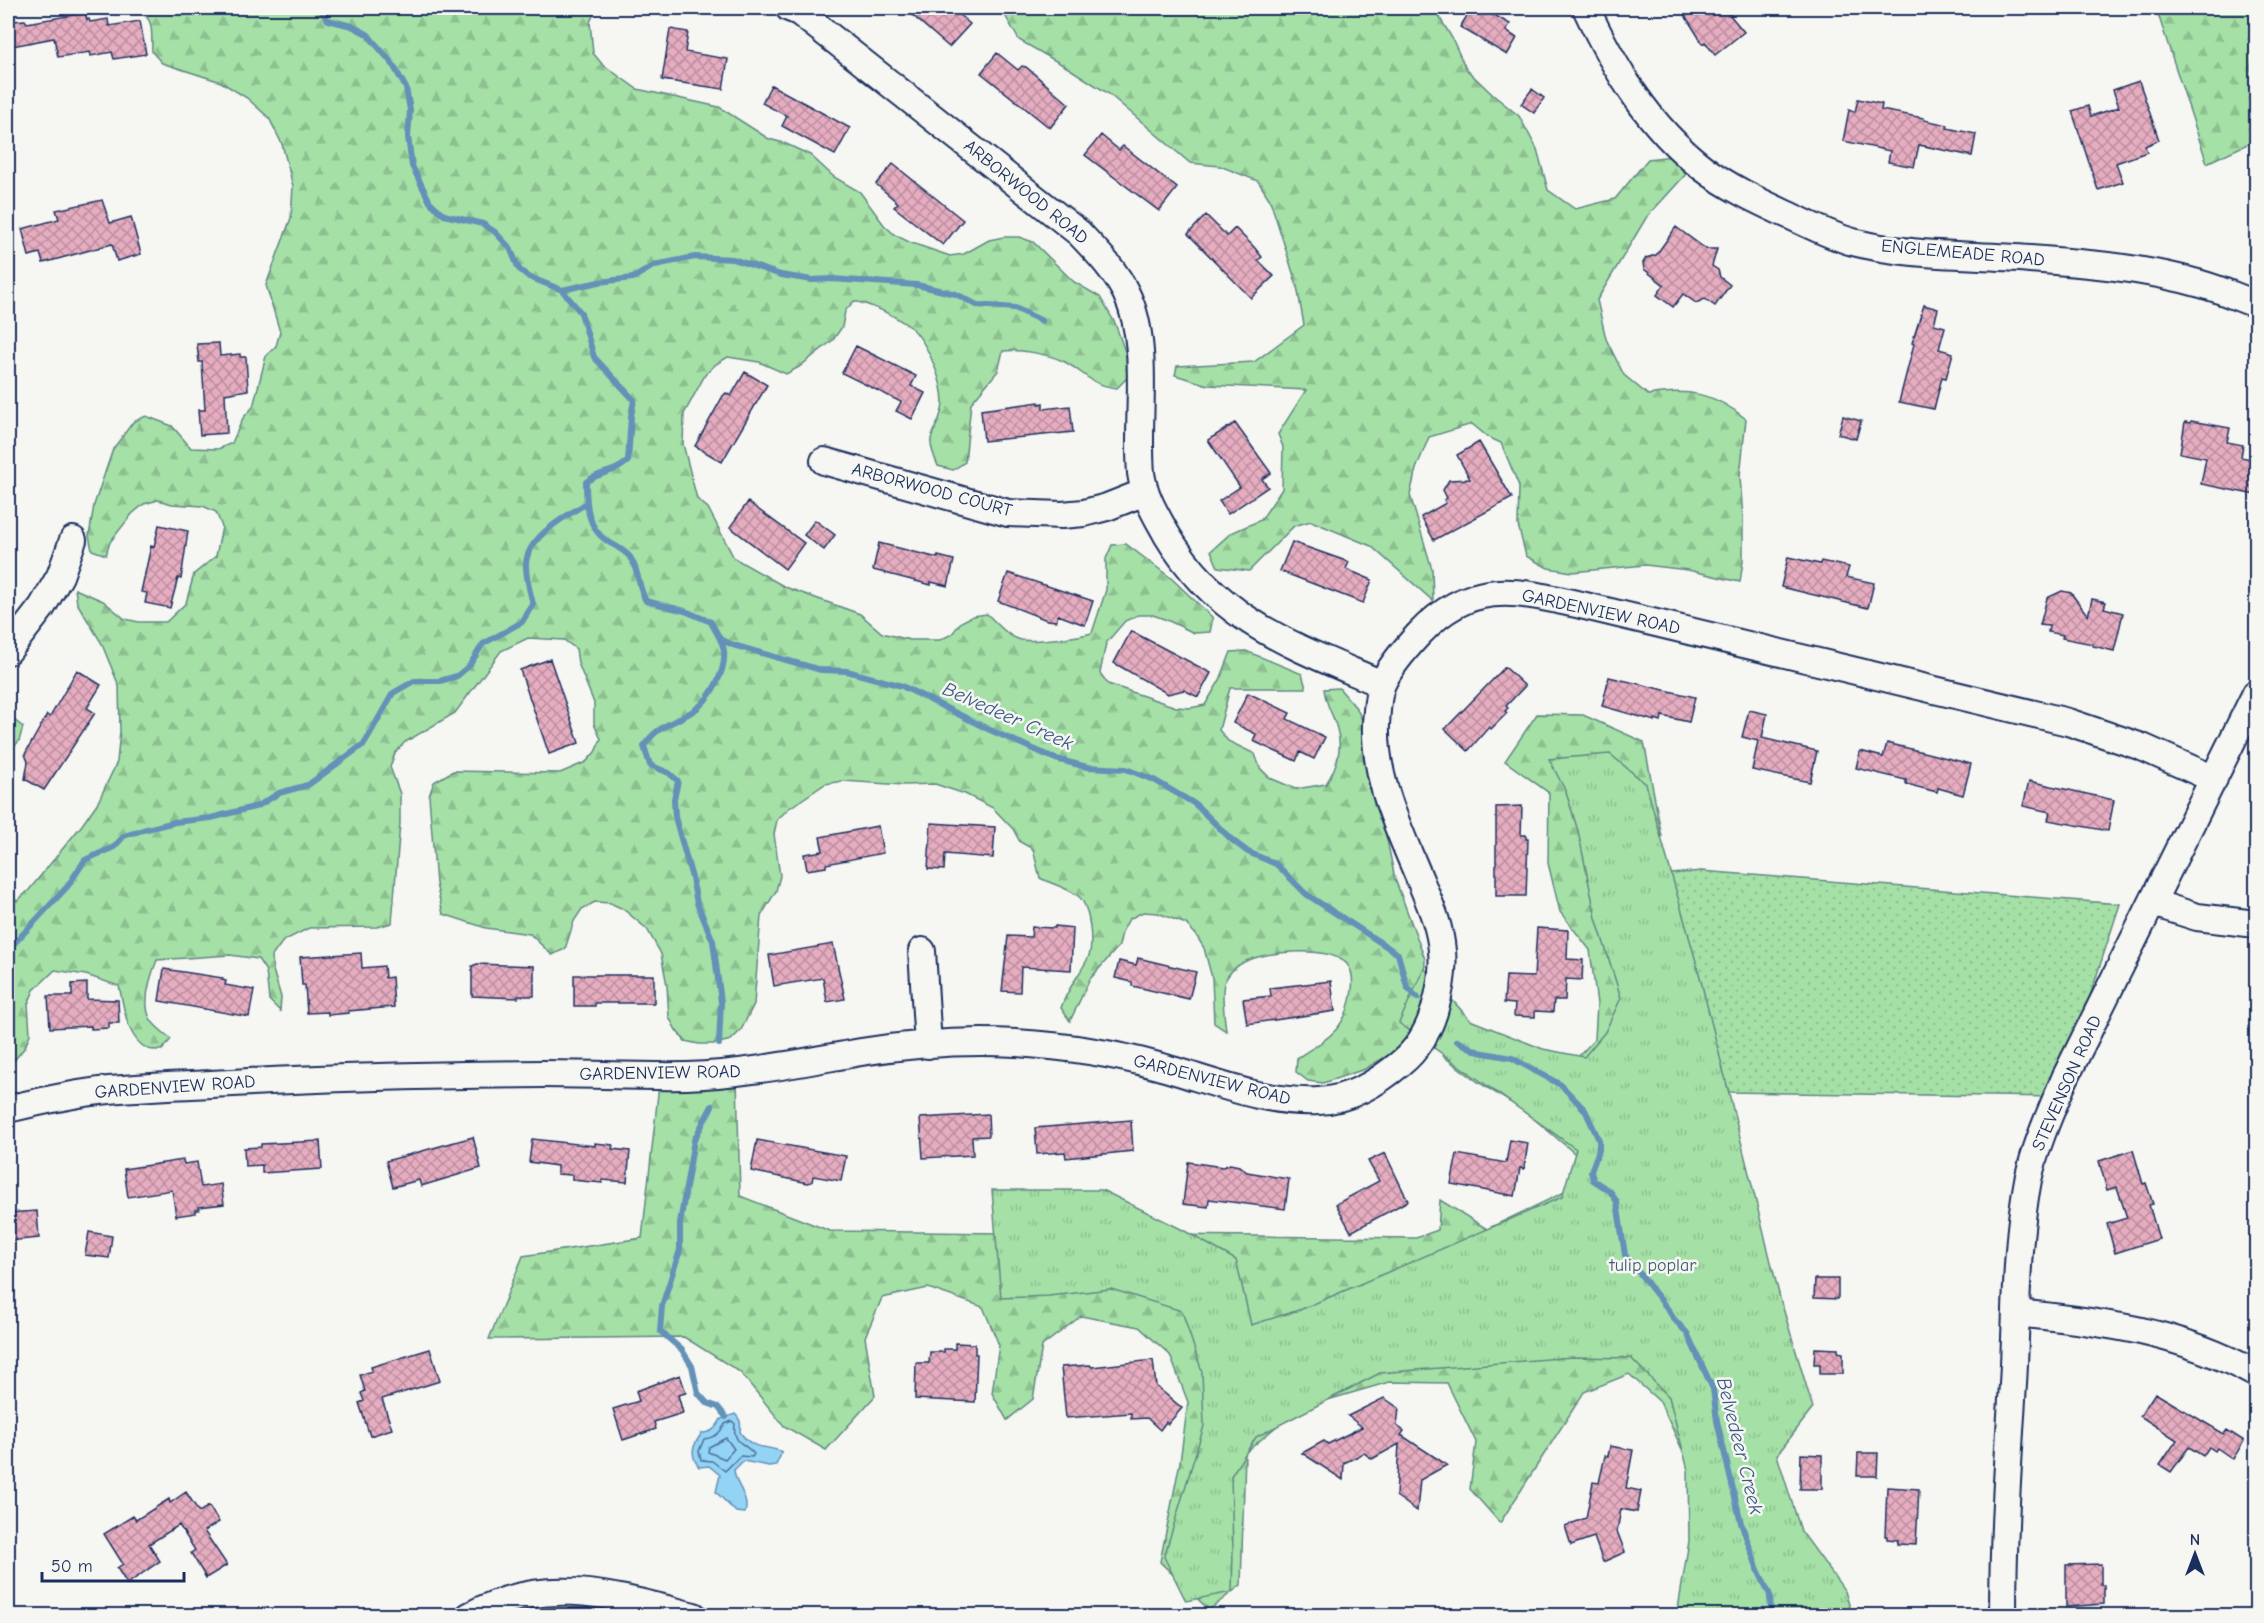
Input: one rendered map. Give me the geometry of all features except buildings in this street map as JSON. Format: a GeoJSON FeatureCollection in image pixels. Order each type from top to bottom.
{"type":"FeatureCollection","features":[{"type":"Feature","properties":{"kind":"street","name":"ARBORWOOD ROAD"},"geometry":{"type":"LineString","coordinates":[[789,8],[799,12],[1079,233],[1110,266],[1127,294],[1136,326],[1141,370],[1139,432],[1145,492],[1171,542],[1202,584],[1234,611],[1279,640],[1382,684]]}},
{"type":"Feature","properties":{"kind":"street","name":"ENGLEMEADE ROAD"},"geometry":{"type":"LineString","coordinates":[[1586,8],[1607,51],[1631,91],[1669,136],[1703,168],[1755,200],[1814,227],[1853,242],[1905,251],[2033,259],[2158,274],[2201,284],[2256,304]]}},
{"type":"Feature","properties":{"kind":"street","name":"ARBORWOOD COURT"},"geometry":{"type":"LineString","coordinates":[[824,461],[1008,513],[1062,515],[1084,513],[1107,507],[1145,492]]}},
{"type":"Feature","properties":{"kind":"street"},"geometry":{"type":"LineString","coordinates":[[8,651],[42,607],[60,576],[73,540]]}},
{"type":"Feature","properties":{"kind":"street","name":"GARDENVIEW ROAD"},"geometry":{"type":"LineString","coordinates":[[8,1109],[56,1097],[106,1090],[357,1076],[539,1074],[690,1076],[744,1072],[866,1052],[927,1045],[1012,1043],[1108,1054],[1278,1100],[1304,1102],[1347,1097],[1370,1086],[1409,1057],[1431,1020],[1439,994],[1443,968],[1438,925],[1389,804],[1379,770],[1376,736],[1377,710],[1382,684],[1415,638],[1452,605],[1471,597],[1514,593],[1581,605],[2068,722],[2142,747],[2214,779]]}},
{"type":"Feature","properties":{"kind":"street","name":"STEVENSON ROAD"},"geometry":{"type":"LineString","coordinates":[[2003,1616],[2019,1236],[2028,1179],[2041,1137],[2065,1078],[2256,693]]}},
{"type":"Feature","properties":{"kind":"street"},"geometry":{"type":"LineString","coordinates":[[2153,903],[2198,917],[2256,924]]}},
{"type":"Feature","properties":{"kind":"street"},"geometry":{"type":"LineString","coordinates":[[922,951],[927,1045]]}},
{"type":"Feature","properties":{"kind":"street"},"geometry":{"type":"LineString","coordinates":[[2017,1314],[2095,1321],[2147,1331],[2211,1351],[2256,1374]]}},
{"type":"Feature","properties":{"kind":"street"},"geometry":{"type":"LineString","coordinates":[[469,1616],[487,1606],[513,1597],[560,1591],[606,1594],[694,1616]]}},
{"type":"Feature","properties":{"kind":"green space"},"geometry":{"type":"Polygon","coordinates":[[[133,8],[597,8],[590,22],[593,53],[602,64],[637,89],[719,107],[769,139],[810,155],[834,177],[860,192],[884,225],[895,235],[950,256],[964,254],[989,240],[1004,237],[1019,237],[1033,242],[1074,282],[1100,297],[1115,323],[1129,363],[1128,377],[1117,388],[1093,381],[1057,358],[1025,351],[1003,351],[998,371],[971,403],[965,462],[953,470],[938,466],[931,441],[942,410],[943,400],[934,364],[928,352],[916,332],[909,326],[883,311],[854,301],[845,311],[842,327],[833,340],[799,367],[786,374],[759,362],[728,357],[716,364],[705,375],[684,414],[683,444],[697,499],[708,508],[734,558],[785,587],[860,614],[882,633],[910,640],[940,640],[952,634],[961,622],[973,616],[987,614],[1007,633],[1021,640],[1056,639],[1092,633],[1106,590],[1106,559],[1112,545],[1126,544],[1171,578],[1213,618],[1210,632],[1194,633],[1153,615],[1138,615],[1125,621],[1106,643],[1100,673],[1108,684],[1176,707],[1190,708],[1205,705],[1220,680],[1231,652],[1246,651],[1302,674],[1306,688],[1230,688],[1219,730],[1228,741],[1255,754],[1260,768],[1270,778],[1296,789],[1326,784],[1333,771],[1338,758],[1339,736],[1324,689],[1339,688],[1357,709],[1363,722],[1395,879],[1425,959],[1424,988],[1413,1034],[1404,1045],[1365,1069],[1323,1083],[1308,1081],[1296,1072],[1297,1058],[1335,1031],[1346,1014],[1352,990],[1351,973],[1347,964],[1338,958],[1312,952],[1266,955],[1244,962],[1231,973],[1224,985],[1226,1031],[1214,1023],[1212,978],[1204,948],[1196,935],[1186,924],[1158,913],[1143,912],[1129,919],[1122,932],[1119,946],[1090,979],[1070,1021],[1061,1008],[1088,958],[1091,944],[1088,916],[1078,896],[1040,878],[1033,849],[1020,842],[1013,829],[993,808],[965,794],[935,784],[904,785],[843,781],[825,784],[788,809],[777,820],[774,834],[780,876],[776,891],[761,916],[754,1004],[741,1030],[731,1040],[715,1044],[685,1041],[669,1017],[667,985],[661,954],[647,929],[623,909],[610,903],[595,902],[582,909],[574,921],[565,949],[552,955],[530,934],[486,928],[443,914],[436,884],[429,796],[434,782],[453,771],[560,773],[586,762],[595,752],[601,739],[594,724],[594,703],[578,663],[576,649],[564,640],[528,638],[501,651],[455,713],[405,742],[395,753],[390,767],[400,794],[400,823],[392,923],[377,927],[309,928],[283,941],[272,956],[273,970],[281,997],[280,1011],[269,1000],[266,971],[258,959],[230,955],[157,960],[150,981],[147,1004],[148,1012],[156,1027],[171,1039],[162,1050],[148,1049],[135,1038],[127,1021],[119,986],[86,975],[55,970],[34,990],[28,1004],[30,1034],[25,1047],[8,1068],[8,895],[17,901],[29,890],[98,802],[117,762],[120,731],[119,686],[101,642],[77,603],[75,589],[103,601],[125,619],[139,622],[166,622],[186,603],[194,574],[216,556],[222,527],[216,512],[203,506],[172,504],[158,500],[144,504],[132,514],[110,542],[106,555],[92,550],[89,536],[94,505],[113,449],[133,422],[146,416],[172,426],[191,448],[218,449],[232,443],[243,418],[253,407],[266,356],[276,346],[280,332],[266,285],[291,218],[293,186],[282,144],[269,118],[247,98],[221,82],[162,63],[152,52],[152,31],[149,20],[133,8]]]}},
{"type":"Feature","properties":{"kind":"green space"},"geometry":{"type":"Polygon","coordinates":[[[1001,8],[1434,8],[1452,38],[1466,69],[1519,116],[1537,149],[1548,190],[1575,209],[1615,199],[1648,159],[1681,155],[1687,173],[1646,218],[1597,300],[1606,339],[1624,375],[1648,395],[1675,392],[1700,395],[1723,403],[1746,419],[1740,476],[1743,561],[1740,582],[1688,570],[1645,565],[1572,572],[1548,568],[1526,556],[1518,525],[1519,486],[1501,443],[1488,437],[1472,424],[1429,437],[1416,469],[1410,495],[1432,569],[1433,601],[1371,546],[1311,521],[1294,526],[1249,571],[1218,567],[1211,551],[1231,533],[1261,520],[1282,489],[1283,447],[1278,434],[1306,390],[1208,385],[1175,375],[1177,366],[1254,362],[1304,325],[1297,286],[1270,200],[1258,181],[1220,166],[1190,163],[1109,94],[1019,40],[1001,8]]]}},
{"type":"Feature","properties":{"kind":"green space"},"geometry":{"type":"Polygon","coordinates":[[[2156,8],[2256,8],[2256,140],[2207,163],[2156,8]]]}},
{"type":"Feature","properties":{"kind":"green space","name":"tulip poplar"},"geometry":{"type":"Polygon","coordinates":[[[1537,714],[1583,715],[1644,742],[1662,837],[1615,835],[1700,1488],[1660,1402],[1629,1374],[1584,1392],[1500,1523],[1470,1489],[1476,1442],[1447,1383],[1389,1382],[1297,1409],[1245,1453],[1241,1585],[1209,1610],[1160,1562],[1180,1462],[1188,1402],[1170,1355],[1139,1327],[1081,1316],[1042,1346],[1033,1399],[1007,1420],[992,1393],[999,1345],[983,1307],[928,1288],[882,1298],[865,1337],[875,1396],[826,1450],[784,1426],[740,1372],[684,1337],[489,1339],[523,1256],[642,1238],[660,1076],[737,1078],[740,1196],[830,1231],[1416,1238],[1438,1230],[1440,1200],[1487,1229],[1571,1189],[1580,1158],[1526,1112],[1478,1082],[1443,1056],[1472,1035],[1577,1058],[1595,1039],[1597,1004],[1590,950],[1560,912],[1548,863],[1549,793],[1505,761],[1537,714]]]}},
{"type":"Feature","properties":{"kind":"green space"},"geometry":{"type":"Polygon","coordinates":[[[13,719],[23,727],[19,741],[8,754],[8,720],[13,719]]]}},
{"type":"Feature","properties":{"kind":"green space"},"geometry":{"type":"Polygon","coordinates":[[[1610,754],[1646,784],[1697,965],[1780,1298],[1813,1408],[1777,1455],[1801,1531],[1845,1591],[1852,1615],[1677,1615],[1689,1541],[1688,1470],[1669,1397],[1631,1358],[1572,1357],[1380,1373],[1256,1437],[1231,1476],[1232,1592],[1186,1601],[1164,1557],[1204,1426],[1202,1372],[1182,1311],[1111,1289],[1049,1296],[1001,1298],[992,1190],[1102,1190],[1183,1230],[1236,1260],[1251,1325],[1302,1309],[1562,1197],[1576,1149],[1399,1023],[1424,968],[1470,1020],[1543,1049],[1584,1057],[1605,1032],[1621,998],[1596,918],[1578,831],[1566,792],[1549,759],[1610,754]]]}},
{"type":"Feature","properties":{"kind":"green space"},"geometry":{"type":"Polygon","coordinates":[[[1701,871],[2120,904],[2057,1097],[1729,1092],[1653,876],[1701,871]]]}},
{"type":"Feature","properties":{"kind":"water"},"geometry":{"type":"Polygon","coordinates":[[[735,1414],[740,1422],[740,1432],[745,1438],[755,1445],[782,1452],[776,1465],[769,1466],[743,1461],[734,1470],[746,1501],[745,1513],[736,1512],[716,1492],[720,1475],[709,1466],[699,1467],[693,1454],[694,1446],[702,1433],[711,1431],[721,1419],[735,1414]]]}},
{"type":"Feature","properties":{"kind":"waterway"},"geometry":{"type":"LineString","coordinates":[[319,8],[328,20],[352,26],[367,34],[392,63],[406,88],[410,110],[408,137],[412,166],[430,202],[444,215],[483,224],[495,232],[510,248],[519,269],[529,277],[562,290],[581,313],[594,357],[634,400],[628,461],[586,482],[587,506],[595,529],[600,536],[630,557],[646,601],[685,611],[711,622],[724,648],[723,667],[707,698],[689,714],[655,733],[644,746],[650,765],[669,773],[678,781],[674,799],[675,817],[697,903],[713,941],[721,1002],[719,1044]]}},
{"type":"Feature","properties":{"kind":"waterway"},"geometry":{"type":"LineString","coordinates":[[562,290],[633,278],[655,265],[695,257],[733,259],[781,275],[812,280],[832,279],[917,285],[956,294],[977,305],[1015,308],[1042,321]]}},
{"type":"Feature","properties":{"kind":"waterway"},"geometry":{"type":"LineString","coordinates":[[8,950],[67,887],[85,860],[114,847],[124,836],[175,822],[211,818],[258,806],[279,793],[308,785],[364,744],[393,693],[414,681],[440,681],[457,676],[469,666],[483,644],[522,622],[533,604],[526,566],[527,556],[532,546],[548,529],[587,503]]}},
{"type":"Feature","properties":{"kind":"waterway","name":"Belvedeer Creek"},"geometry":{"type":"LineString","coordinates":[[720,639],[733,645],[821,670],[847,671],[902,686],[990,730],[1056,759],[1087,767],[1126,769],[1154,780],[1195,804],[1232,840],[1248,852],[1276,864],[1306,894],[1398,954],[1407,987],[1418,998]]}},
{"type":"Feature","properties":{"kind":"waterway","name":"Belvedeer Creek"},"geometry":{"type":"LineString","coordinates":[[1457,1041],[1479,1052],[1512,1058],[1561,1085],[1585,1110],[1599,1140],[1599,1150],[1591,1171],[1593,1180],[1610,1191],[1617,1202],[1625,1255],[1687,1333],[1713,1389],[1717,1421],[1741,1523],[1770,1595],[1771,1616]]}},
{"type":"Feature","properties":{"kind":"waterway"},"geometry":{"type":"LineString","coordinates":[[712,1106],[694,1140],[680,1223],[680,1250],[662,1306],[660,1331],[682,1350],[692,1366],[698,1393],[707,1403],[718,1407],[726,1417]]}}]}
